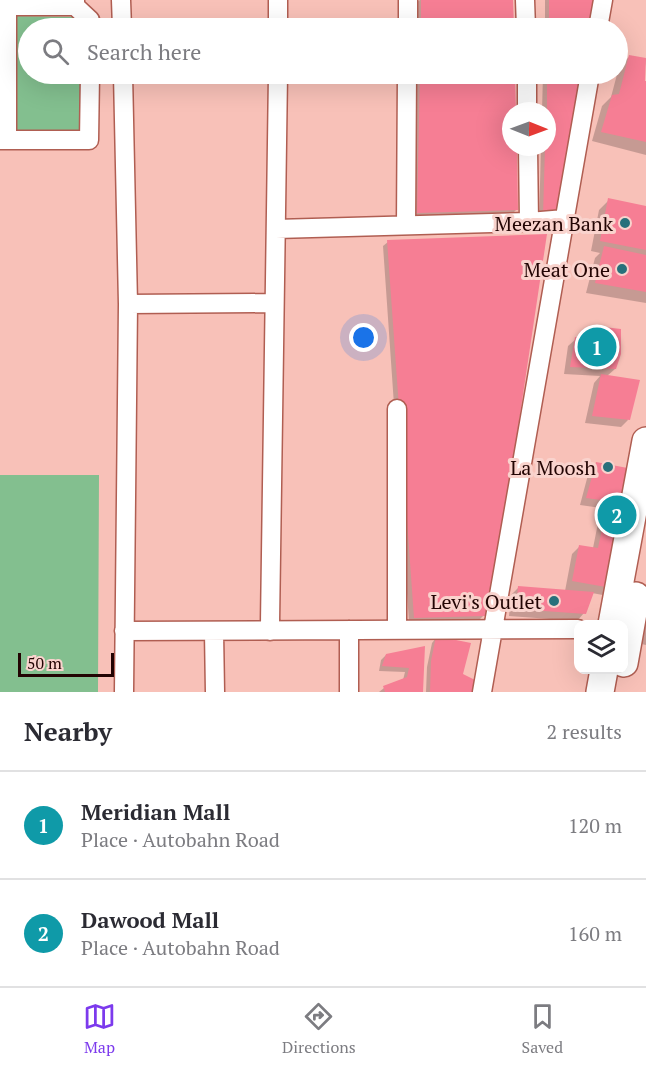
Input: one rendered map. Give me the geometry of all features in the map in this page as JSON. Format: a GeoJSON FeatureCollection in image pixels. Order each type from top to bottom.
{"type":"FeatureCollection","features":[{"type":"Feature","properties":{"kind":"highway"},"geometry":{"type":"LineString","coordinates":[[625,620],[646,441]]}},
{"type":"Feature","properties":{"kind":"highway"},"geometry":{"type":"LineString","coordinates":[[628,622],[646,542]]}},
{"type":"Feature","properties":{"kind":"highway"},"geometry":{"type":"LineString","coordinates":[[600,692],[603,674]]}},
{"type":"Feature","properties":{"kind":"highway"},"geometry":{"type":"LineString","coordinates":[[619,692],[620,674]]}},
{"type":"Feature","properties":{"kind":"street"},"geometry":{"type":"LineString","coordinates":[[121,0],[122,18]]}},
{"type":"Feature","properties":{"kind":"street"},"geometry":{"type":"LineString","coordinates":[[278,0],[278,18]]}},
{"type":"Feature","properties":{"kind":"street"},"geometry":{"type":"LineString","coordinates":[[408,0],[408,18]]}},
{"type":"Feature","properties":{"kind":"street"},"geometry":{"type":"LineString","coordinates":[[525,0],[526,18]]}},
{"type":"Feature","properties":{"kind":"street"},"geometry":{"type":"LineString","coordinates":[[600,18],[603,0]]}},
{"type":"Feature","properties":{"kind":"street"},"geometry":{"type":"LineString","coordinates":[[88,18],[75,3],[7,3],[4,140],[89,140],[90,84]]}},
{"type":"Feature","properties":{"kind":"street"},"geometry":{"type":"LineString","coordinates":[[123,84],[128,304],[124,692]]}},
{"type":"Feature","properties":{"kind":"street"},"geometry":{"type":"LineString","coordinates":[[270,631],[278,84]]}},
{"type":"Feature","properties":{"kind":"street"},"geometry":{"type":"LineString","coordinates":[[406,225],[407,84]]}},
{"type":"Feature","properties":{"kind":"street"},"geometry":{"type":"LineString","coordinates":[[526,84],[527,102]]}},
{"type":"Feature","properties":{"kind":"street"},"geometry":{"type":"LineString","coordinates":[[482,692],[588,84]]}},
{"type":"Feature","properties":{"kind":"street"},"geometry":{"type":"LineString","coordinates":[[528,156],[529,222]]}},
{"type":"Feature","properties":{"kind":"street"},"geometry":{"type":"LineString","coordinates":[[276,229],[565,219]]}},
{"type":"Feature","properties":{"kind":"street"},"geometry":{"type":"LineString","coordinates":[[128,304],[274,303]]}},
{"type":"Feature","properties":{"kind":"street"},"geometry":{"type":"LineString","coordinates":[[397,409],[397,629]]}},
{"type":"Feature","properties":{"kind":"street"},"geometry":{"type":"LineString","coordinates":[[124,631],[574,629]]}},
{"type":"Feature","properties":{"kind":"street"},"geometry":{"type":"LineString","coordinates":[[349,630],[349,692]]}},
{"type":"Feature","properties":{"kind":"street"},"geometry":{"type":"LineString","coordinates":[[214,632],[215,692]]}},
{"type":"Feature","properties":{"kind":"green space"},"geometry":{"type":"Polygon","coordinates":[[[15,16],[80,17],[18,18],[18,84],[80,84],[80,132],[16,132],[15,16]]]}},
{"type":"Feature","properties":{"kind":"green space"},"geometry":{"type":"Polygon","coordinates":[[[0,475],[99,475],[98,692],[0,692],[0,475]]]}},
{"type":"Feature","properties":{"kind":"building"},"geometry":{"type":"Polygon","coordinates":[[[421,0],[513,0],[514,18],[421,18],[421,0]]]}},
{"type":"Feature","properties":{"kind":"building"},"geometry":{"type":"Polygon","coordinates":[[[549,0],[596,0],[595,18],[549,18],[549,0]]]}},
{"type":"Feature","properties":{"kind":"building"},"geometry":{"type":"Polygon","coordinates":[[[629,55],[646,58],[646,142],[601,132],[612,95],[619,94],[622,84],[628,84],[629,55]]]}},
{"type":"Feature","properties":{"kind":"building"},"geometry":{"type":"Polygon","coordinates":[[[420,84],[515,84],[516,102],[502,102],[502,156],[517,156],[518,210],[417,213],[420,84]]]}},
{"type":"Feature","properties":{"kind":"building"},"geometry":{"type":"Polygon","coordinates":[[[547,84],[584,84],[563,214],[543,216],[545,156],[556,156],[556,102],[547,102],[547,84]]]}},
{"type":"Feature","properties":{"kind":"building","name":"Meezan Bank"},"geometry":{"type":"Polygon","coordinates":[[[608,198],[646,206],[646,250],[600,241],[608,198]]]}},
{"type":"Feature","properties":{"kind":"building"},"geometry":{"type":"Polygon","coordinates":[[[547,234],[512,468],[485,616],[414,618],[387,240],[547,234]]]}},
{"type":"Feature","properties":{"kind":"building","name":"Meat One"},"geometry":{"type":"Polygon","coordinates":[[[604,246],[646,255],[646,292],[595,283],[604,246]]]}},
{"type":"Feature","properties":{"kind":"building"},"geometry":{"type":"Polygon","coordinates":[[[595,326],[621,329],[621,354],[616,369],[570,367],[575,337],[592,339],[595,326]]]}},
{"type":"Feature","properties":{"kind":"building"},"geometry":{"type":"Polygon","coordinates":[[[601,374],[640,380],[630,420],[592,416],[601,374]]]}},
{"type":"Feature","properties":{"kind":"building"},"geometry":{"type":"Polygon","coordinates":[[[596,462],[638,470],[617,589],[572,581],[579,545],[598,548],[608,501],[586,498],[596,462]]]}},
{"type":"Feature","properties":{"kind":"building","name":"Levi's Outlet"},"geometry":{"type":"Polygon","coordinates":[[[518,586],[594,592],[586,614],[516,609],[518,586]]]}},
{"type":"Feature","properties":{"kind":"building"},"geometry":{"type":"Polygon","coordinates":[[[436,636],[471,643],[463,674],[477,681],[475,692],[430,692],[431,661],[436,636]]]}},
{"type":"Feature","properties":{"kind":"building"},"geometry":{"type":"Polygon","coordinates":[[[425,646],[423,692],[385,692],[383,686],[407,677],[409,668],[382,666],[386,654],[425,646]]]}},
{"type":"Feature","properties":{"kind":"place","name":"Meezan Bank"},"geometry":{"type":"Point","coordinates":[625,223]}},
{"type":"Feature","properties":{"kind":"place","name":"Meat One"},"geometry":{"type":"Point","coordinates":[622,269]}},
{"type":"Feature","properties":{"kind":"place","name":"Meridian Mall"},"geometry":{"type":"Point","coordinates":[597,347]}},
{"type":"Feature","properties":{"kind":"place","name":"La Moosh"},"geometry":{"type":"Point","coordinates":[608,467]}},
{"type":"Feature","properties":{"kind":"place","name":"Dawood Mall"},"geometry":{"type":"Point","coordinates":[617,515]}},
{"type":"Feature","properties":{"kind":"place","name":"Levi's Outlet"},"geometry":{"type":"Point","coordinates":[554,601]}}]}
